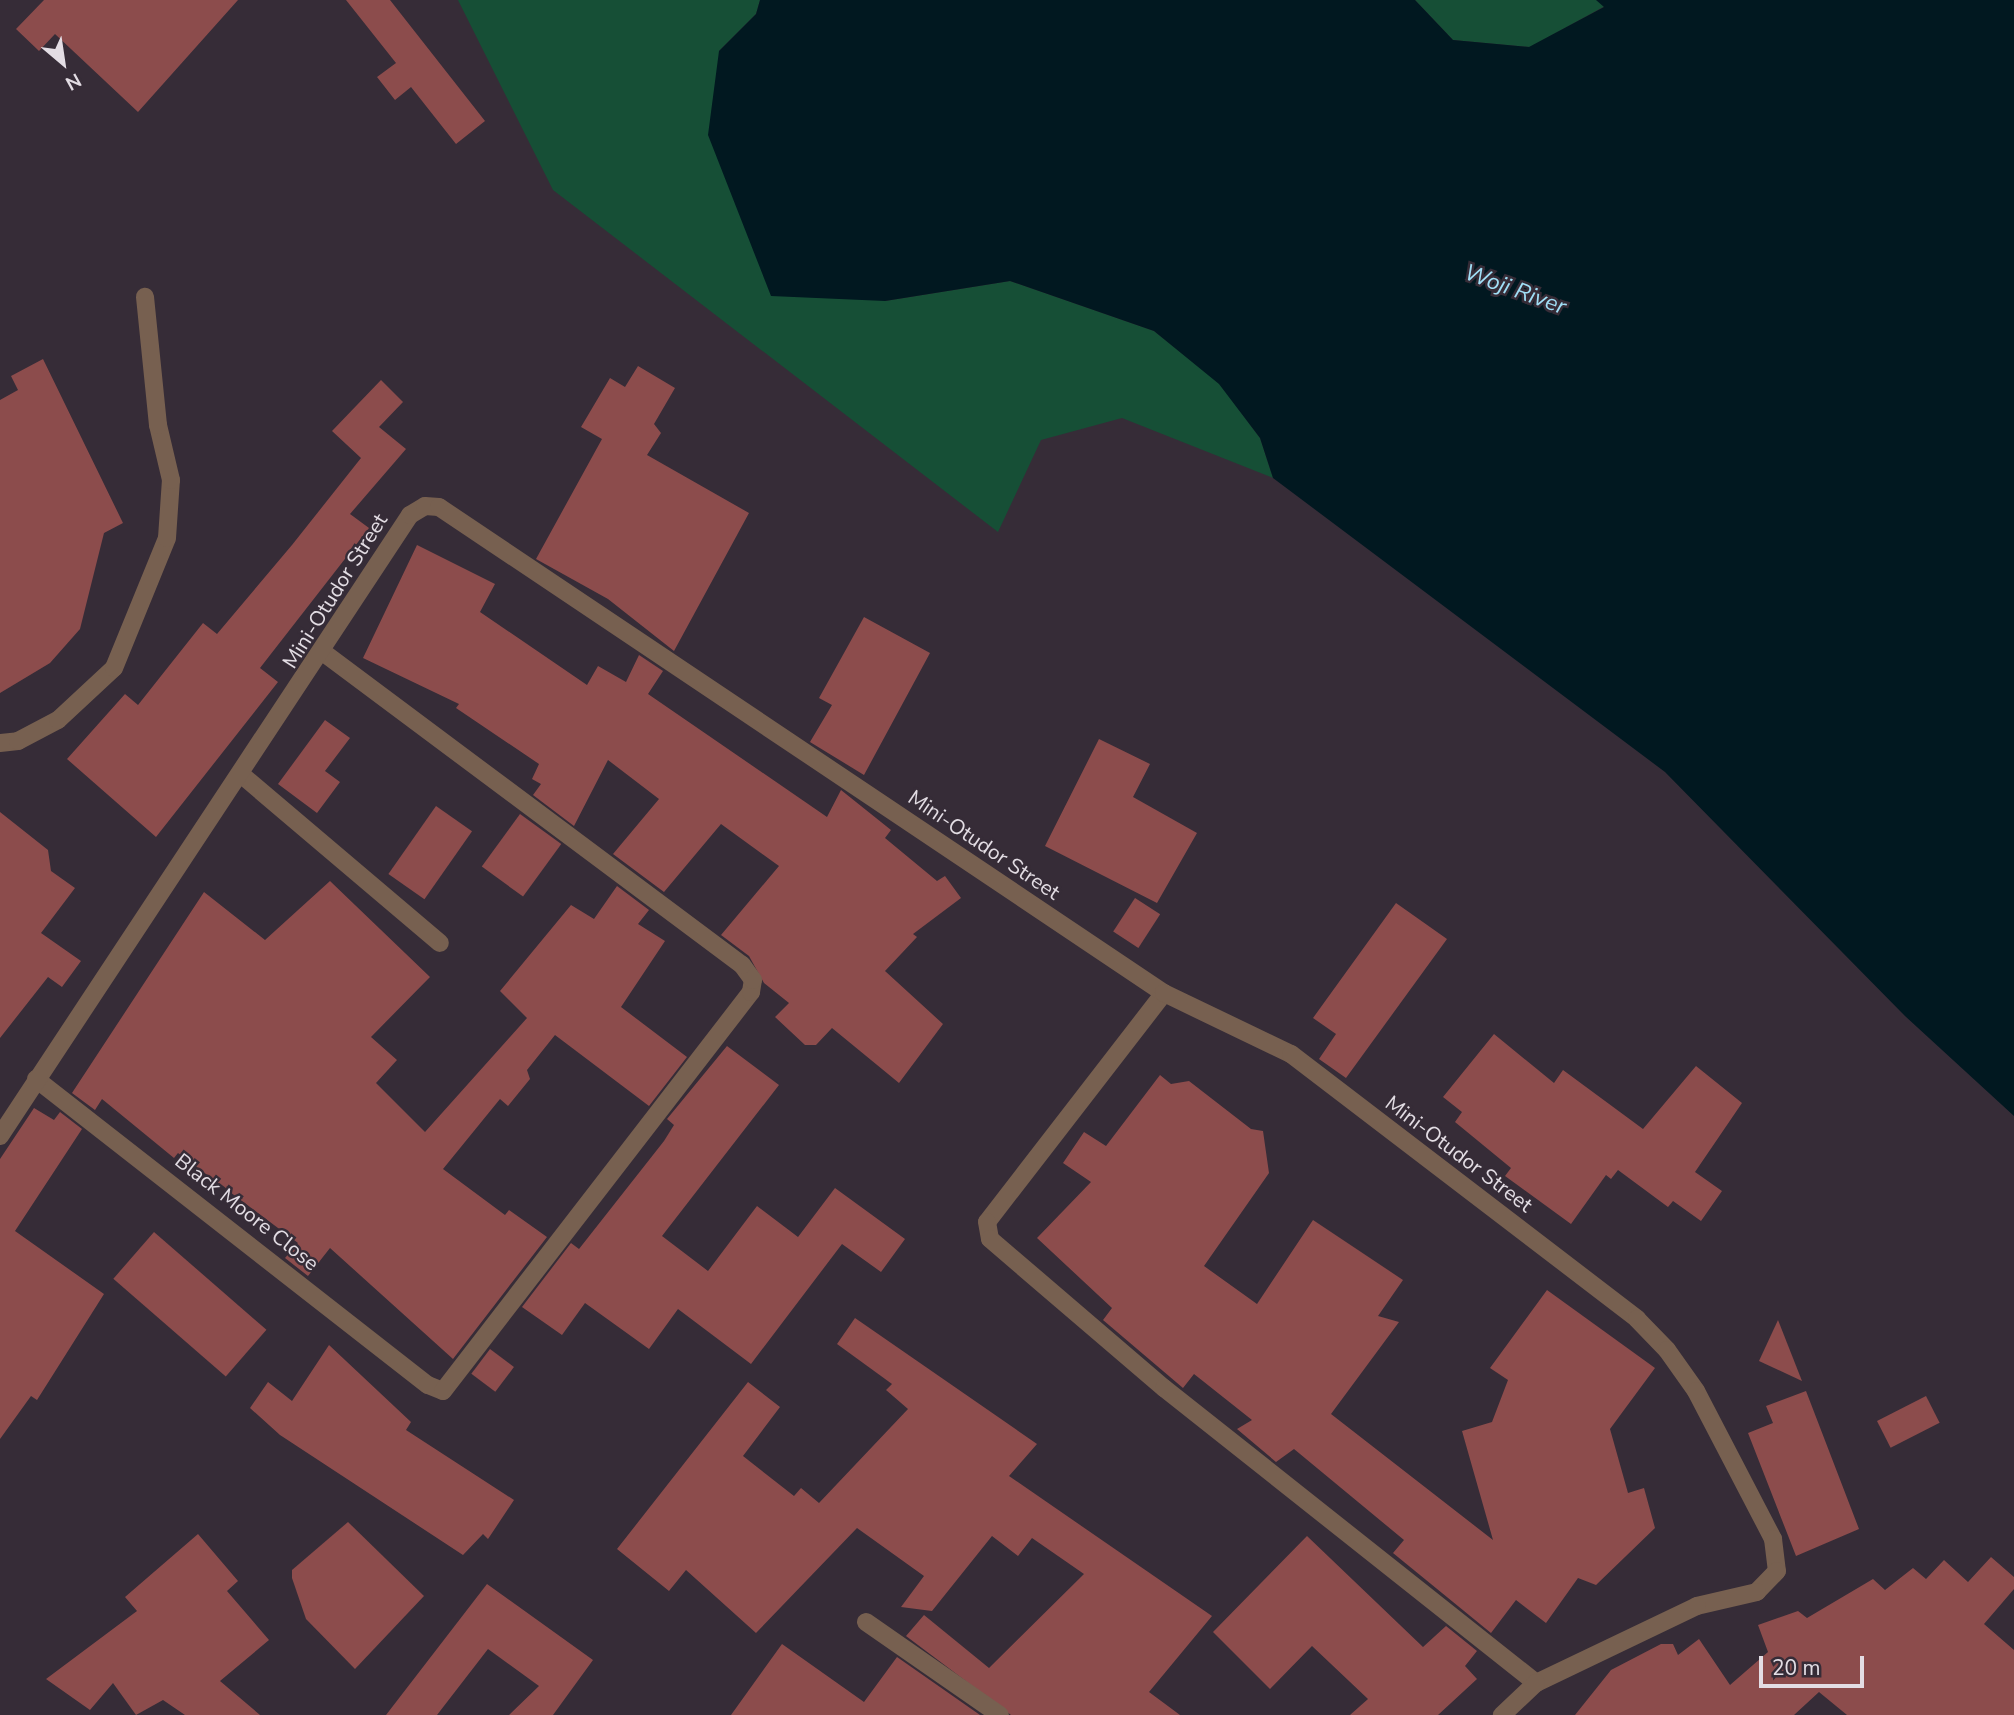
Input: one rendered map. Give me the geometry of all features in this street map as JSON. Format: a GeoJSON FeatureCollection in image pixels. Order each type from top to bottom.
{"type":"FeatureCollection","features":[{"type":"Feature","properties":{"kind":"street"},"geometry":{"type":"LineString","coordinates":[[0,743],[19,741],[58,720],[114,668],[167,538],[171,480],[158,425],[145,297]]}},
{"type":"Feature","properties":{"kind":"street","name":"Mini-Otudor Street"},"geometry":{"type":"LineString","coordinates":[[0,1136],[243,776],[410,515],[425,506],[439,507],[1164,993],[1291,1054],[1637,1319],[1667,1350],[1720,1436],[1773,1539],[1777,1571],[1757,1592],[1697,1606],[1536,1683],[1502,1715]]}},
{"type":"Feature","properties":{"kind":"street","name":"Black Moore Close"},"geometry":{"type":"LineString","coordinates":[[36,1079],[428,1385],[443,1391],[453,1385],[751,992],[753,980],[742,965],[324,653]]}},
{"type":"Feature","properties":{"kind":"street"},"geometry":{"type":"LineString","coordinates":[[243,776],[440,943]]}},
{"type":"Feature","properties":{"kind":"street"},"geometry":{"type":"LineString","coordinates":[[1164,993],[987,1222],[990,1239],[1164,1388],[1536,1683]]}},
{"type":"Feature","properties":{"kind":"street"},"geometry":{"type":"LineString","coordinates":[[866,1622],[1000,1715]]}},
{"type":"Feature","properties":{"kind":"green space"},"geometry":{"type":"Polygon","coordinates":[[[458,0],[760,0],[756,14],[719,51],[885,301],[1010,281],[1154,331],[1219,383],[1260,438],[1273,478],[1122,418],[1041,440],[998,532],[553,190],[458,0]]]}},
{"type":"Feature","properties":{"kind":"green space"},"geometry":{"type":"Polygon","coordinates":[[[1415,0],[1668,0],[1605,6],[1530,47],[1453,40],[1415,0]]]}},
{"type":"Feature","properties":{"kind":"water","name":"Woji River"},"geometry":{"type":"Polygon","coordinates":[[[760,0],[1415,0],[1453,40],[1529,47],[1604,7],[1596,0],[2014,0],[2014,1116],[1905,1016],[1665,772],[1273,478],[1260,438],[1219,384],[1154,331],[1010,281],[885,301],[771,296],[708,135],[719,51],[756,14],[760,0]]]}},
{"type":"Feature","properties":{"kind":"building"},"geometry":{"type":"Polygon","coordinates":[[[44,0],[238,0],[138,112],[55,34],[39,51],[16,29],[44,0]]]}},
{"type":"Feature","properties":{"kind":"building"},"geometry":{"type":"Polygon","coordinates":[[[346,0],[390,0],[485,121],[456,144],[411,87],[395,100],[377,77],[396,63],[346,0]]]}},
{"type":"Feature","properties":{"kind":"building"},"geometry":{"type":"Polygon","coordinates":[[[43,359],[123,523],[104,533],[80,629],[50,663],[0,693],[0,400],[18,390],[11,376],[43,359]]]}},
{"type":"Feature","properties":{"kind":"building"},"geometry":{"type":"Polygon","coordinates":[[[638,366],[675,388],[654,424],[661,433],[647,455],[749,513],[674,651],[608,599],[536,559],[602,439],[581,427],[610,378],[625,387],[638,366]]]}},
{"type":"Feature","properties":{"kind":"building"},"geometry":{"type":"Polygon","coordinates":[[[381,380],[403,402],[379,427],[406,449],[350,514],[369,528],[260,668],[278,682],[156,837],[67,759],[125,694],[138,705],[203,623],[217,634],[292,545],[361,458],[332,431],[381,380]]]}},
{"type":"Feature","properties":{"kind":"building"},"geometry":{"type":"Polygon","coordinates":[[[417,545],[495,584],[480,612],[587,685],[598,666],[626,682],[639,655],[663,671],[648,694],[827,817],[841,790],[891,830],[885,838],[937,881],[945,876],[961,898],[913,934],[917,937],[885,971],[943,1024],[899,1083],[832,1028],[816,1045],[805,1045],[775,1017],[789,1003],[764,983],[749,956],[721,935],[779,866],[721,824],[664,892],[613,854],[659,799],[608,760],[574,826],[533,795],[541,784],[532,779],[539,764],[456,708],[459,704],[363,658],[417,545]]]}},
{"type":"Feature","properties":{"kind":"building"},"geometry":{"type":"Polygon","coordinates":[[[864,617],[930,653],[864,775],[810,742],[832,705],[819,698],[864,617]]]}},
{"type":"Feature","properties":{"kind":"building"},"geometry":{"type":"Polygon","coordinates":[[[325,720],[350,738],[325,771],[340,782],[317,813],[278,784],[325,720]]]}},
{"type":"Feature","properties":{"kind":"building"},"geometry":{"type":"Polygon","coordinates":[[[1099,739],[1150,764],[1133,797],[1197,833],[1157,903],[1045,846],[1099,739]]]}},
{"type":"Feature","properties":{"kind":"building"},"geometry":{"type":"Polygon","coordinates":[[[436,806],[472,831],[424,899],[388,874],[436,806]]]}},
{"type":"Feature","properties":{"kind":"building"},"geometry":{"type":"Polygon","coordinates":[[[0,812],[48,850],[51,871],[75,888],[41,933],[81,961],[62,987],[48,977],[0,1038],[0,812]]]}},
{"type":"Feature","properties":{"kind":"building"},"geometry":{"type":"Polygon","coordinates":[[[520,814],[561,844],[523,897],[482,867],[520,814]]]}},
{"type":"Feature","properties":{"kind":"building"},"geometry":{"type":"Polygon","coordinates":[[[330,881],[430,977],[371,1037],[397,1060],[376,1083],[425,1132],[527,1018],[500,991],[571,905],[594,919],[617,886],[649,910],[638,924],[665,941],[621,1007],[687,1057],[649,1106],[555,1035],[527,1070],[530,1079],[508,1106],[500,1099],[443,1169],[505,1215],[509,1210],[547,1237],[453,1359],[330,1248],[308,1276],[285,1258],[298,1243],[178,1153],[174,1158],[102,1099],[95,1110],[72,1093],[204,892],[265,940],[330,881]]]}},
{"type":"Feature","properties":{"kind":"building"},"geometry":{"type":"Polygon","coordinates":[[[1135,898],[1160,914],[1138,948],[1113,932],[1135,898]]]}},
{"type":"Feature","properties":{"kind":"building"},"geometry":{"type":"Polygon","coordinates":[[[1396,903],[1447,939],[1346,1078],[1319,1059],[1336,1034],[1313,1018],[1396,903]]]}},
{"type":"Feature","properties":{"kind":"building"},"geometry":{"type":"Polygon","coordinates":[[[1494,1034],[1554,1083],[1563,1070],[1643,1129],[1696,1066],[1742,1103],[1695,1172],[1722,1191],[1701,1221],[1673,1201],[1668,1207],[1618,1170],[1611,1179],[1606,1175],[1571,1224],[1505,1176],[1511,1168],[1455,1122],[1462,1112],[1443,1097],[1494,1034]]]}},
{"type":"Feature","properties":{"kind":"building"},"geometry":{"type":"Polygon","coordinates":[[[727,1046],[779,1085],[662,1236],[708,1271],[757,1206],[798,1237],[835,1188],[905,1239],[881,1272],[842,1244],[751,1364],[678,1309],[649,1349],[585,1303],[562,1335],[522,1307],[571,1243],[579,1249],[664,1141],[674,1125],[667,1119],[727,1046]]]}},
{"type":"Feature","properties":{"kind":"building"},"geometry":{"type":"Polygon","coordinates":[[[1160,1075],[1171,1084],[1189,1081],[1251,1129],[1263,1131],[1269,1173],[1204,1266],[1257,1304],[1313,1220],[1403,1280],[1378,1316],[1399,1322],[1331,1414],[1493,1540],[1462,1431],[1492,1422],[1508,1380],[1490,1368],[1547,1290],[1655,1368],[1610,1429],[1628,1493],[1644,1488],[1655,1528],[1596,1585],[1578,1578],[1546,1623],[1516,1600],[1491,1633],[1393,1553],[1404,1540],[1294,1449],[1276,1462],[1237,1429],[1252,1420],[1194,1374],[1183,1388],[1103,1320],[1112,1308],[1037,1238],[1091,1182],[1063,1163],[1084,1132],[1106,1146],[1160,1075]]]}},
{"type":"Feature","properties":{"kind":"building"},"geometry":{"type":"Polygon","coordinates":[[[34,1108],[54,1120],[60,1112],[82,1129],[15,1231],[104,1294],[37,1400],[31,1396],[0,1439],[0,1159],[34,1108]]]}},
{"type":"Feature","properties":{"kind":"building"},"geometry":{"type":"Polygon","coordinates":[[[154,1232],[266,1330],[226,1377],[113,1279],[154,1232]]]}},
{"type":"Feature","properties":{"kind":"building"},"geometry":{"type":"Polygon","coordinates":[[[855,1318],[1037,1444],[1009,1476],[1212,1616],[1149,1692],[1180,1715],[1011,1715],[906,1636],[924,1615],[989,1668],[1084,1574],[1032,1538],[1018,1556],[992,1536],[932,1611],[901,1607],[924,1576],[857,1528],[756,1633],[686,1570],[669,1591],[617,1549],[748,1382],[780,1407],[743,1456],[794,1496],[801,1488],[819,1503],[908,1409],[886,1390],[892,1384],[837,1344],[855,1318]]]}},
{"type":"Feature","properties":{"kind":"building"},"geometry":{"type":"Polygon","coordinates":[[[1778,1320],[1802,1381],[1759,1361],[1778,1320]]]}},
{"type":"Feature","properties":{"kind":"building"},"geometry":{"type":"Polygon","coordinates":[[[329,1345],[411,1422],[406,1430],[514,1500],[488,1539],[483,1534],[463,1555],[280,1435],[250,1408],[268,1382],[292,1401],[329,1345]]]}},
{"type":"Feature","properties":{"kind":"building"},"geometry":{"type":"Polygon","coordinates":[[[490,1349],[514,1367],[495,1392],[471,1374],[490,1349]]]}},
{"type":"Feature","properties":{"kind":"building"},"geometry":{"type":"Polygon","coordinates":[[[1806,1391],[1859,1529],[1796,1556],[1748,1433],[1773,1423],[1766,1406],[1806,1391]]]}},
{"type":"Feature","properties":{"kind":"building"},"geometry":{"type":"Polygon","coordinates":[[[1926,1396],[1940,1423],[1891,1448],[1877,1421],[1926,1396]]]}},
{"type":"Feature","properties":{"kind":"building"},"geometry":{"type":"Polygon","coordinates":[[[348,1522],[424,1596],[355,1669],[306,1619],[292,1578],[292,1570],[348,1522]]]}},
{"type":"Feature","properties":{"kind":"building"},"geometry":{"type":"Polygon","coordinates":[[[198,1534],[238,1581],[227,1591],[269,1640],[220,1681],[260,1715],[185,1715],[163,1700],[136,1715],[113,1683],[90,1710],[46,1679],[137,1611],[125,1597],[198,1534]]]}},
{"type":"Feature","properties":{"kind":"building"},"geometry":{"type":"Polygon","coordinates":[[[1307,1536],[1423,1647],[1446,1626],[1477,1651],[1465,1666],[1477,1679],[1438,1715],[1350,1715],[1368,1699],[1312,1646],[1270,1689],[1213,1632],[1307,1536]]]}},
{"type":"Feature","properties":{"kind":"building"},"geometry":{"type":"Polygon","coordinates":[[[1991,1557],[2014,1577],[2014,1589],[1984,1624],[2014,1650],[2014,1715],[1847,1715],[1819,1692],[1794,1715],[1575,1715],[1611,1670],[1661,1644],[1673,1644],[1678,1655],[1699,1639],[1730,1685],[1768,1652],[1758,1625],[1798,1611],[1807,1618],[1873,1579],[1885,1590],[1913,1568],[1926,1579],[1944,1560],[1968,1582],[1991,1557]]]}},
{"type":"Feature","properties":{"kind":"building"},"geometry":{"type":"Polygon","coordinates":[[[487,1584],[593,1660],[553,1715],[509,1715],[539,1686],[488,1649],[437,1715],[386,1715],[487,1584]]]}},
{"type":"Feature","properties":{"kind":"building"},"geometry":{"type":"Polygon","coordinates":[[[782,1644],[864,1702],[897,1657],[980,1715],[731,1715],[782,1644]]]}}]}
